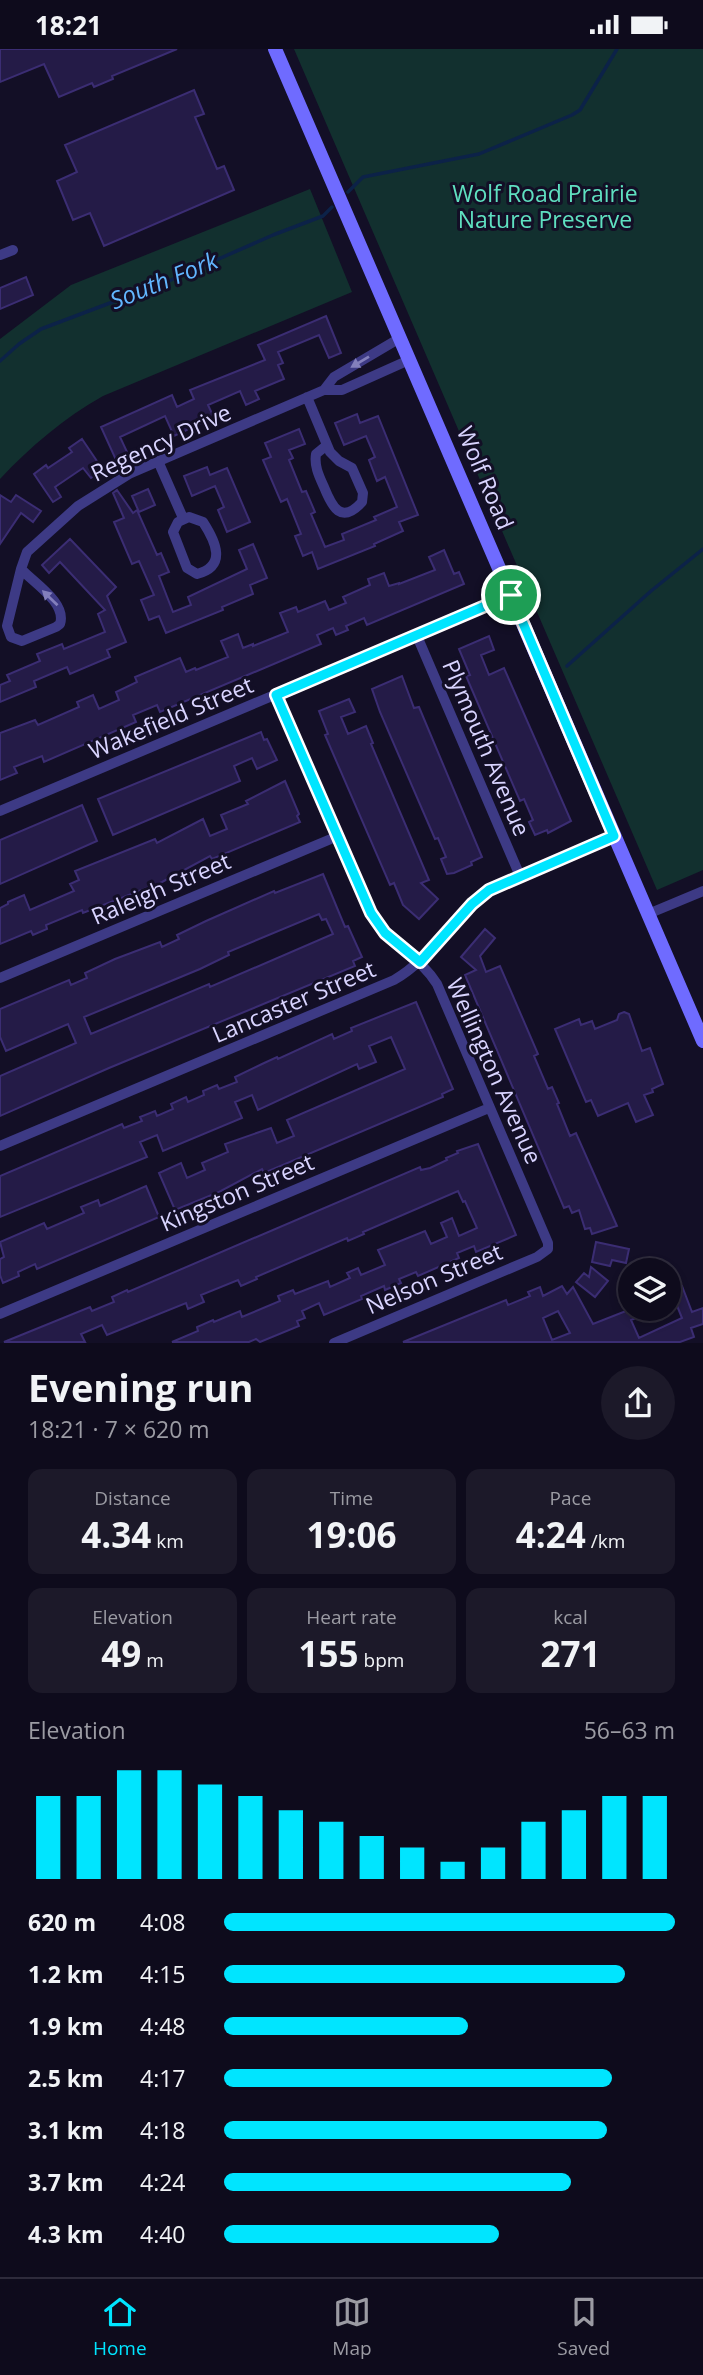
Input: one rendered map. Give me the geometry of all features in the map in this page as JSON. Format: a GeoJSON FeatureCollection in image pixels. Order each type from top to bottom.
{"type":"FeatureCollection","features":[{"type":"Feature","properties":{"kind":"main road","name":"Wolf Road"},"geometry":{"type":"LineString","coordinates":[[275,49],[703,1041]]}},
{"type":"Feature","properties":{"kind":"street"},"geometry":{"type":"LineString","coordinates":[[0,255],[13,250]]}},
{"type":"Feature","properties":{"kind":"street","name":"Regency Drive"},"geometry":{"type":"LineString","coordinates":[[324,390],[334,377],[400,338]]}},
{"type":"Feature","properties":{"kind":"street","name":"Regency Drive"},"geometry":{"type":"LineString","coordinates":[[21,569],[59,606],[62,620],[56,627],[28,640],[17,640],[9,632],[7,625],[21,569],[27,552],[70,512],[110,485],[159,461],[324,390],[342,390],[409,360]]}},
{"type":"Feature","properties":{"kind":"street"},"geometry":{"type":"LineString","coordinates":[[307,397],[327,445],[339,461],[352,468],[363,492],[362,502],[345,513],[332,506],[317,471],[316,454],[327,445]]}},
{"type":"Feature","properties":{"kind":"street"},"geometry":{"type":"LineString","coordinates":[[159,461],[183,518]]}},
{"type":"Feature","properties":{"kind":"street"},"geometry":{"type":"LineString","coordinates":[[183,518],[199,520],[206,527],[217,551],[215,562],[207,571],[197,574],[187,568],[173,532],[183,518]]}},
{"type":"Feature","properties":{"kind":"street","name":"Wakefield Street"},"geometry":{"type":"LineString","coordinates":[[0,811],[511,595]]}},
{"type":"Feature","properties":{"kind":"street","name":"Plymouth Avenue"},"geometry":{"type":"LineString","coordinates":[[417,636],[520,876]]}},
{"type":"Feature","properties":{"kind":"street","name":"Wellington Avenue"},"geometry":{"type":"LineString","coordinates":[[276,695],[377,924],[420,962],[437,985],[546,1237],[548,1249]]}},
{"type":"Feature","properties":{"kind":"street","name":"Raleigh Street"},"geometry":{"type":"LineString","coordinates":[[0,978],[338,836]]}},
{"type":"Feature","properties":{"kind":"street","name":"Lancaster Street"},"geometry":{"type":"LineString","coordinates":[[0,1146],[394,981],[420,962],[472,904],[489,890],[614,836]]}},
{"type":"Feature","properties":{"kind":"street"},"geometry":{"type":"LineString","coordinates":[[648,914],[703,891]]}},
{"type":"Feature","properties":{"kind":"street","name":"Kingston Street"},"geometry":{"type":"LineString","coordinates":[[0,1314],[489,1108]]}},
{"type":"Feature","properties":{"kind":"street","name":"Nelson Street"},"geometry":{"type":"LineString","coordinates":[[334,1342],[537,1257],[548,1249]]}},
{"type":"Feature","properties":{"kind":"green space","name":"Wolf Road Prairie Nature Preserve"},"geometry":{"type":"Polygon","coordinates":[[[294,49],[703,49],[703,870],[657,890],[294,49]]]}},
{"type":"Feature","properties":{"kind":"green space"},"geometry":{"type":"Polygon","coordinates":[[[310,189],[352,292],[103,396],[48,433],[0,479],[0,339],[71,285],[310,189]]]}},
{"type":"Feature","properties":{"kind":"building"},"geometry":{"type":"Polygon","coordinates":[[[0,49],[177,49],[112,76],[113,79],[94,87],[92,83],[59,97],[44,64],[0,82],[0,49]]]}},
{"type":"Feature","properties":{"kind":"building"},"geometry":{"type":"Polygon","coordinates":[[[194,90],[204,114],[195,117],[217,169],[224,166],[234,190],[104,246],[90,213],[73,220],[57,181],[77,172],[65,145],[194,90]]]}},
{"type":"Feature","properties":{"kind":"building"},"geometry":{"type":"Polygon","coordinates":[[[26,277],[33,295],[0,309],[0,288],[26,277]]]}},
{"type":"Feature","properties":{"kind":"building"},"geometry":{"type":"Polygon","coordinates":[[[326,316],[341,353],[329,358],[319,335],[278,352],[283,363],[278,365],[284,379],[255,391],[259,399],[246,405],[240,391],[208,405],[215,420],[205,424],[204,422],[174,436],[165,416],[120,437],[128,454],[116,460],[101,427],[172,395],[177,407],[194,399],[190,390],[265,360],[258,345],[326,316]]]}},
{"type":"Feature","properties":{"kind":"building"},"geometry":{"type":"Polygon","coordinates":[[[357,414],[360,423],[378,416],[418,515],[399,522],[403,531],[374,544],[375,546],[318,569],[312,552],[303,556],[295,536],[301,534],[287,499],[281,502],[263,460],[271,457],[265,443],[299,429],[305,444],[289,450],[293,458],[289,460],[302,492],[306,491],[315,512],[311,514],[325,547],[344,540],[342,534],[376,520],[374,517],[397,507],[385,477],[377,481],[369,460],[375,457],[366,436],[344,445],[335,423],[357,414]]]}},
{"type":"Feature","properties":{"kind":"building"},"geometry":{"type":"Polygon","coordinates":[[[82,439],[103,470],[91,478],[83,468],[55,487],[61,497],[53,502],[34,474],[72,452],[69,448],[82,439]]]}},
{"type":"Feature","properties":{"kind":"building"},"geometry":{"type":"Polygon","coordinates":[[[207,467],[210,475],[227,468],[250,522],[227,532],[218,510],[224,507],[215,486],[192,496],[184,476],[207,467]]]}},
{"type":"Feature","properties":{"kind":"building"},"geometry":{"type":"Polygon","coordinates":[[[148,489],[155,505],[139,512],[132,496],[148,489]]]}},
{"type":"Feature","properties":{"kind":"building"},"geometry":{"type":"Polygon","coordinates":[[[117,490],[133,513],[137,510],[157,555],[161,553],[169,572],[159,576],[173,612],[191,605],[188,597],[247,569],[239,550],[253,544],[267,578],[250,585],[253,594],[222,607],[223,610],[166,633],[159,616],[149,620],[141,600],[154,595],[139,561],[132,564],[114,522],[124,518],[113,493],[117,490]]]}},
{"type":"Feature","properties":{"kind":"building"},"geometry":{"type":"Polygon","coordinates":[[[0,495],[11,502],[16,495],[41,511],[33,522],[21,513],[0,544],[0,495]]]}},
{"type":"Feature","properties":{"kind":"building"},"geometry":{"type":"Polygon","coordinates":[[[70,539],[116,587],[107,596],[126,642],[107,650],[110,657],[70,674],[67,667],[34,681],[36,687],[0,702],[0,685],[10,681],[7,675],[40,661],[37,654],[62,644],[64,649],[105,632],[98,614],[105,610],[60,562],[49,573],[42,565],[70,539]]]}},
{"type":"Feature","properties":{"kind":"building"},"geometry":{"type":"Polygon","coordinates":[[[444,550],[454,574],[459,572],[464,584],[367,625],[364,618],[346,626],[348,630],[336,635],[333,628],[317,635],[321,644],[160,712],[157,705],[133,715],[136,722],[44,762],[42,756],[14,767],[17,773],[0,780],[0,733],[35,720],[38,725],[79,707],[77,702],[93,695],[99,709],[119,700],[116,692],[137,682],[135,677],[180,658],[186,672],[228,657],[221,641],[238,634],[243,648],[288,632],[280,613],[296,607],[298,612],[325,601],[329,610],[346,603],[343,597],[370,585],[368,579],[384,573],[389,586],[399,584],[435,570],[429,557],[444,550]]]}},
{"type":"Feature","properties":{"kind":"building"},"geometry":{"type":"Polygon","coordinates":[[[489,636],[494,650],[481,655],[489,675],[504,668],[571,821],[548,833],[547,830],[535,835],[529,822],[533,820],[524,799],[520,801],[466,676],[470,675],[459,649],[489,636]]]}},
{"type":"Feature","properties":{"kind":"building"},"geometry":{"type":"Polygon","coordinates":[[[402,676],[414,708],[419,707],[482,857],[454,873],[447,874],[441,859],[446,857],[438,838],[435,839],[372,689],[402,676]]]}},
{"type":"Feature","properties":{"kind":"building"},"geometry":{"type":"Polygon","coordinates":[[[349,699],[355,712],[341,717],[348,734],[366,726],[373,743],[371,744],[429,880],[421,883],[438,899],[419,919],[403,905],[394,883],[390,885],[325,735],[328,734],[319,711],[349,699]]]}},
{"type":"Feature","properties":{"kind":"building"},"geometry":{"type":"Polygon","coordinates":[[[261,732],[277,760],[257,769],[252,758],[234,766],[240,781],[113,835],[98,799],[261,732]]]}},
{"type":"Feature","properties":{"kind":"building"},"geometry":{"type":"Polygon","coordinates":[[[285,781],[300,822],[212,859],[210,856],[162,882],[46,925],[47,929],[33,935],[31,931],[0,944],[0,908],[8,902],[24,895],[30,910],[74,891],[70,884],[79,880],[75,871],[155,839],[157,843],[203,819],[210,836],[227,829],[221,815],[248,804],[246,801],[285,781]]]}},
{"type":"Feature","properties":{"kind":"building"},"geometry":{"type":"Polygon","coordinates":[[[82,805],[97,841],[0,884],[0,840],[82,805]]]}},
{"type":"Feature","properties":{"kind":"building"},"geometry":{"type":"Polygon","coordinates":[[[323,874],[345,927],[348,926],[362,957],[353,961],[355,966],[0,1116],[0,1076],[76,1043],[68,1024],[6,1051],[0,1037],[0,1009],[69,980],[71,985],[87,978],[85,973],[115,959],[160,942],[162,947],[179,939],[177,935],[206,921],[274,891],[275,893],[323,874]],[[319,914],[228,952],[229,955],[200,969],[84,1017],[91,1034],[333,934],[326,919],[322,920],[319,914]]]}},
{"type":"Feature","properties":{"kind":"building"},"geometry":{"type":"Polygon","coordinates":[[[485,929],[495,938],[480,956],[486,972],[500,966],[538,1054],[534,1056],[548,1089],[552,1087],[570,1136],[576,1133],[617,1226],[592,1234],[590,1228],[585,1229],[579,1210],[572,1213],[569,1206],[564,1208],[465,975],[476,970],[461,957],[485,929]]]}},
{"type":"Feature","properties":{"kind":"building"},"geometry":{"type":"Polygon","coordinates":[[[416,1002],[453,1089],[442,1094],[443,1097],[264,1173],[262,1169],[219,1192],[175,1210],[159,1173],[181,1163],[187,1178],[205,1170],[202,1163],[228,1152],[225,1144],[271,1128],[277,1143],[294,1136],[287,1120],[405,1069],[391,1037],[369,1046],[376,1062],[359,1069],[357,1064],[258,1110],[252,1095],[235,1102],[242,1118],[163,1151],[157,1135],[140,1142],[147,1157],[0,1217],[0,1176],[122,1124],[124,1128],[142,1121],[140,1117],[155,1111],[157,1116],[173,1109],[171,1104],[186,1097],[188,1102],[217,1085],[219,1089],[237,1082],[235,1077],[277,1057],[278,1059],[332,1034],[334,1039],[352,1031],[351,1028],[416,1002]]]}},
{"type":"Feature","properties":{"kind":"building"},"geometry":{"type":"Polygon","coordinates":[[[619,1014],[629,1014],[642,1051],[650,1048],[663,1084],[644,1095],[653,1115],[636,1122],[628,1103],[598,1116],[591,1100],[586,1102],[555,1029],[579,1019],[581,1025],[592,1021],[595,1029],[617,1020],[619,1014]]]}},
{"type":"Feature","properties":{"kind":"building"},"geometry":{"type":"Polygon","coordinates":[[[478,1144],[516,1235],[476,1252],[474,1246],[457,1253],[459,1258],[418,1276],[416,1272],[399,1279],[401,1283],[385,1290],[384,1286],[361,1296],[362,1299],[324,1315],[319,1303],[302,1311],[305,1318],[297,1321],[299,1326],[260,1342],[256,1339],[249,1342],[172,1342],[198,1331],[197,1327],[213,1320],[214,1322],[240,1311],[242,1317],[280,1301],[278,1296],[293,1290],[295,1294],[328,1281],[330,1287],[350,1278],[347,1273],[358,1268],[361,1275],[385,1265],[378,1250],[425,1231],[431,1244],[447,1237],[441,1223],[452,1218],[459,1236],[477,1228],[458,1191],[348,1241],[347,1238],[256,1277],[257,1279],[241,1286],[238,1280],[201,1295],[204,1302],[188,1309],[186,1303],[107,1335],[102,1325],[81,1334],[85,1342],[4,1342],[90,1307],[92,1311],[114,1302],[112,1297],[127,1290],[128,1292],[420,1167],[421,1170],[430,1168],[447,1160],[446,1158],[458,1153],[457,1151],[478,1144]]]}},
{"type":"Feature","properties":{"kind":"building"},"geometry":{"type":"Polygon","coordinates":[[[146,1186],[159,1217],[37,1269],[35,1264],[18,1272],[19,1276],[3,1283],[0,1259],[4,1257],[0,1242],[44,1223],[47,1229],[84,1213],[81,1207],[98,1200],[100,1206],[146,1186]]]}},
{"type":"Feature","properties":{"kind":"building"},"geometry":{"type":"Polygon","coordinates":[[[596,1242],[629,1249],[627,1258],[612,1260],[610,1266],[592,1262],[596,1242]]]}},
{"type":"Feature","properties":{"kind":"building"},"geometry":{"type":"Polygon","coordinates":[[[591,1267],[608,1281],[595,1297],[576,1282],[584,1273],[589,1277],[591,1267]]]}},
{"type":"Feature","properties":{"kind":"building"},"geometry":{"type":"Polygon","coordinates":[[[562,1286],[567,1294],[573,1287],[593,1324],[618,1314],[618,1321],[631,1321],[639,1338],[681,1321],[682,1286],[692,1312],[703,1308],[703,1324],[691,1328],[694,1337],[680,1342],[403,1342],[506,1300],[508,1305],[530,1296],[528,1292],[540,1287],[543,1296],[562,1286]],[[558,1311],[543,1318],[552,1340],[570,1333],[558,1311]]]}},
{"type":"Feature","properties":{"kind":"waterway","name":"South Fork"},"geometry":{"type":"LineString","coordinates":[[348,192],[363,177],[479,154],[572,115],[580,110],[617,49]]}},
{"type":"Feature","properties":{"kind":"waterway","name":"South Fork"},"geometry":{"type":"LineString","coordinates":[[0,361],[41,329],[171,280],[323,216],[332,207]]}},
{"type":"Feature","properties":{"kind":"waterway"},"geometry":{"type":"LineString","coordinates":[[567,666],[703,549]]}},
{"type":"Feature","properties":{"kind":"route"},"geometry":{"type":"LineString","coordinates":[[511,595],[614,836],[489,890],[472,904],[420,962],[385,933],[371,913],[276,695],[511,595]]}}]}
